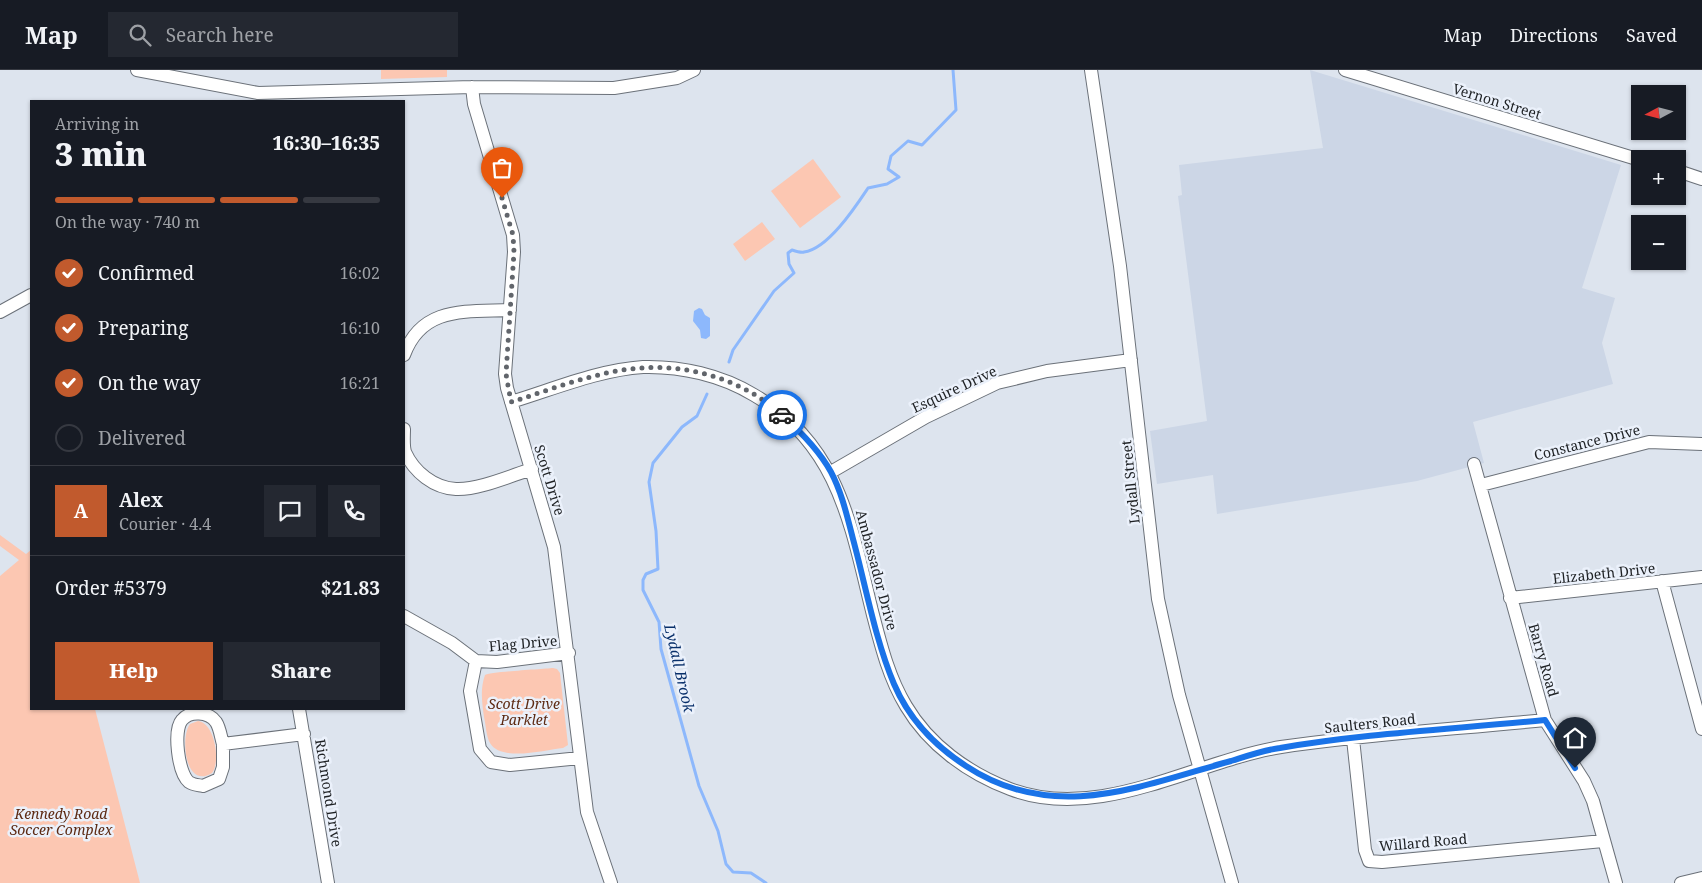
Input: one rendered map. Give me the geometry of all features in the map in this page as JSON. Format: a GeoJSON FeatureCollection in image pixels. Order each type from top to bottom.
{"type":"FeatureCollection","features":[{"type":"Feature","properties":{"kind":"street"},"geometry":{"type":"LineString","coordinates":[[137,70],[258,97],[472,87],[614,88],[677,78],[694,70]]}},
{"type":"Feature","properties":{"kind":"street","name":"Lydall Street"},"geometry":{"type":"LineString","coordinates":[[1091,70],[1120,266],[1158,599],[1174,675],[1232,883]]}},
{"type":"Feature","properties":{"kind":"street","name":"Vernon Street"},"geometry":{"type":"LineString","coordinates":[[1345,70],[1631,157]]}},
{"type":"Feature","properties":{"kind":"street","name":"Scott Drive"},"geometry":{"type":"LineString","coordinates":[[472,87],[474,104],[513,235],[506,374],[511,402],[554,548],[569,653],[587,812],[611,883]]}},
{"type":"Feature","properties":{"kind":"street"},"geometry":{"type":"LineString","coordinates":[[1686,174],[1702,179]]}},
{"type":"Feature","properties":{"kind":"street"},"geometry":{"type":"LineString","coordinates":[[0,312],[30,296]]}},
{"type":"Feature","properties":{"kind":"street"},"geometry":{"type":"LineString","coordinates":[[405,351],[409,341],[423,324],[444,315],[510,310]]}},
{"type":"Feature","properties":{"kind":"street","name":"Esquire Drive"},"geometry":{"type":"LineString","coordinates":[[831,472],[926,418],[997,383],[1047,371],[1131,360]]}},
{"type":"Feature","properties":{"kind":"street","name":"Ambassador Drive"},"geometry":{"type":"LineString","coordinates":[[511,402],[603,374],[641,368],[669,368],[704,373],[739,386],[770,404],[798,430],[818,452],[831,472],[846,510],[881,646],[894,684],[906,707],[944,752],[980,776],[1008,788],[1054,798],[1086,798],[1121,792],[1200,770]]}},
{"type":"Feature","properties":{"kind":"street","name":"Constance Drive"},"geometry":{"type":"LineString","coordinates":[[1480,485],[1649,442],[1702,444]]}},
{"type":"Feature","properties":{"kind":"street"},"geometry":{"type":"LineString","coordinates":[[405,450],[417,471],[434,484],[456,489],[480,485],[532,469]]}},
{"type":"Feature","properties":{"kind":"street","name":"Barry Road"},"geometry":{"type":"LineString","coordinates":[[1474,464],[1545,720],[1584,782],[1593,801],[1616,883]]}},
{"type":"Feature","properties":{"kind":"street","name":"Elizabeth Drive"},"geometry":{"type":"LineString","coordinates":[[1510,598],[1702,577]]}},
{"type":"Feature","properties":{"kind":"street"},"geometry":{"type":"LineString","coordinates":[[1662,581],[1702,729]]}},
{"type":"Feature","properties":{"kind":"street","name":"Flag Drive"},"geometry":{"type":"LineString","coordinates":[[405,617],[452,642],[476,661],[497,662],[569,653]]}},
{"type":"Feature","properties":{"kind":"street"},"geometry":{"type":"LineString","coordinates":[[476,661],[470,691],[480,749],[491,762],[510,765],[580,758]]}},
{"type":"Feature","properties":{"kind":"street","name":"Richmond Drive"},"geometry":{"type":"LineString","coordinates":[[300,710],[328,883]]}},
{"type":"Feature","properties":{"kind":"street"},"geometry":{"type":"LineString","coordinates":[[195,714],[210,717],[217,723],[223,744],[223,767],[219,779],[203,786],[188,782],[183,775],[177,748],[177,728],[182,719],[195,714]]}},
{"type":"Feature","properties":{"kind":"street","name":"Saulters Road"},"geometry":{"type":"LineString","coordinates":[[1200,770],[1278,748],[1545,720]]}},
{"type":"Feature","properties":{"kind":"street"},"geometry":{"type":"LineString","coordinates":[[223,744],[304,734]]}},
{"type":"Feature","properties":{"kind":"street","name":"Willard Road"},"geometry":{"type":"LineString","coordinates":[[1353,739],[1365,850],[1369,860],[1382,862],[1603,840]]}},
{"type":"Feature","properties":{"kind":"street"},"geometry":{"type":"LineString","coordinates":[[1681,883],[1702,878]]}},
{"type":"Feature","properties":{"kind":"shaded area"},"geometry":{"type":"Polygon","coordinates":[[[1310,70],[1621,165],[1582,288],[1615,298],[1602,343],[1613,384],[1473,422],[1484,463],[1417,481],[1217,514],[1213,475],[1157,484],[1150,431],[1207,421],[1178,196],[1182,195],[1179,165],[1323,148],[1310,70]]]}},
{"type":"Feature","properties":{"kind":"green space"},"geometry":{"type":"Polygon","coordinates":[[[381,70],[447,70],[447,77],[381,79],[381,70]]]}},
{"type":"Feature","properties":{"kind":"green space"},"geometry":{"type":"Polygon","coordinates":[[[813,159],[841,197],[800,228],[771,191],[813,159]]]}},
{"type":"Feature","properties":{"kind":"green space"},"geometry":{"type":"Polygon","coordinates":[[[762,222],[775,239],[745,261],[733,244],[762,222]]]}},
{"type":"Feature","properties":{"kind":"green space","name":"Kennedy Road Soccer Complex"},"geometry":{"type":"Polygon","coordinates":[[[0,535],[26,554],[30,551],[30,710],[95,710],[140,883],[0,883],[0,576],[19,560],[0,546],[0,535]]]}},
{"type":"Feature","properties":{"kind":"green space","name":"Scott Drive Parklet"},"geometry":{"type":"Polygon","coordinates":[[[557,669],[560,673],[568,745],[563,748],[524,753],[504,752],[496,749],[490,743],[484,717],[482,690],[485,675],[557,669]]]}},
{"type":"Feature","properties":{"kind":"green space"},"geometry":{"type":"Polygon","coordinates":[[[198,721],[204,723],[209,728],[216,752],[215,768],[212,773],[203,776],[196,774],[191,768],[185,750],[185,740],[190,724],[198,721]]]}},
{"type":"Feature","properties":{"kind":"water"},"geometry":{"type":"Polygon","coordinates":[[[699,308],[710,318],[710,336],[706,339],[701,338],[700,330],[693,321],[694,311],[699,308]]]}},
{"type":"Feature","properties":{"kind":"waterway","name":"Lydall Brook"},"geometry":{"type":"LineString","coordinates":[[729,362],[733,350],[774,291],[794,273],[789,264],[788,253],[792,250],[804,252],[813,249],[832,235],[868,188],[887,184],[899,177],[888,169],[891,156],[908,141],[922,145],[956,110],[953,70]]}},
{"type":"Feature","properties":{"kind":"waterway","name":"Lydall Brook"},"geometry":{"type":"LineString","coordinates":[[707,394],[697,416],[682,427],[653,463],[649,482],[656,531],[658,569],[646,574],[643,580],[643,590],[659,622],[661,649],[699,786],[718,831],[726,864],[733,872],[751,873],[766,883]]}},
{"type":"Feature","properties":{"kind":"way so far"},"geometry":{"type":"LineString","coordinates":[[502,198],[513,235],[514,252],[506,374],[511,402],[603,374],[641,368],[669,368],[704,373],[739,386],[770,404],[782,415]]}},
{"type":"Feature","properties":{"kind":"route"},"geometry":{"type":"LineString","coordinates":[[782,415],[818,452],[831,472],[840,492],[881,646],[894,684],[906,707],[944,752],[980,776],[1016,791],[1054,798],[1086,798],[1121,792],[1278,748],[1545,720],[1575,768]]}}]}
